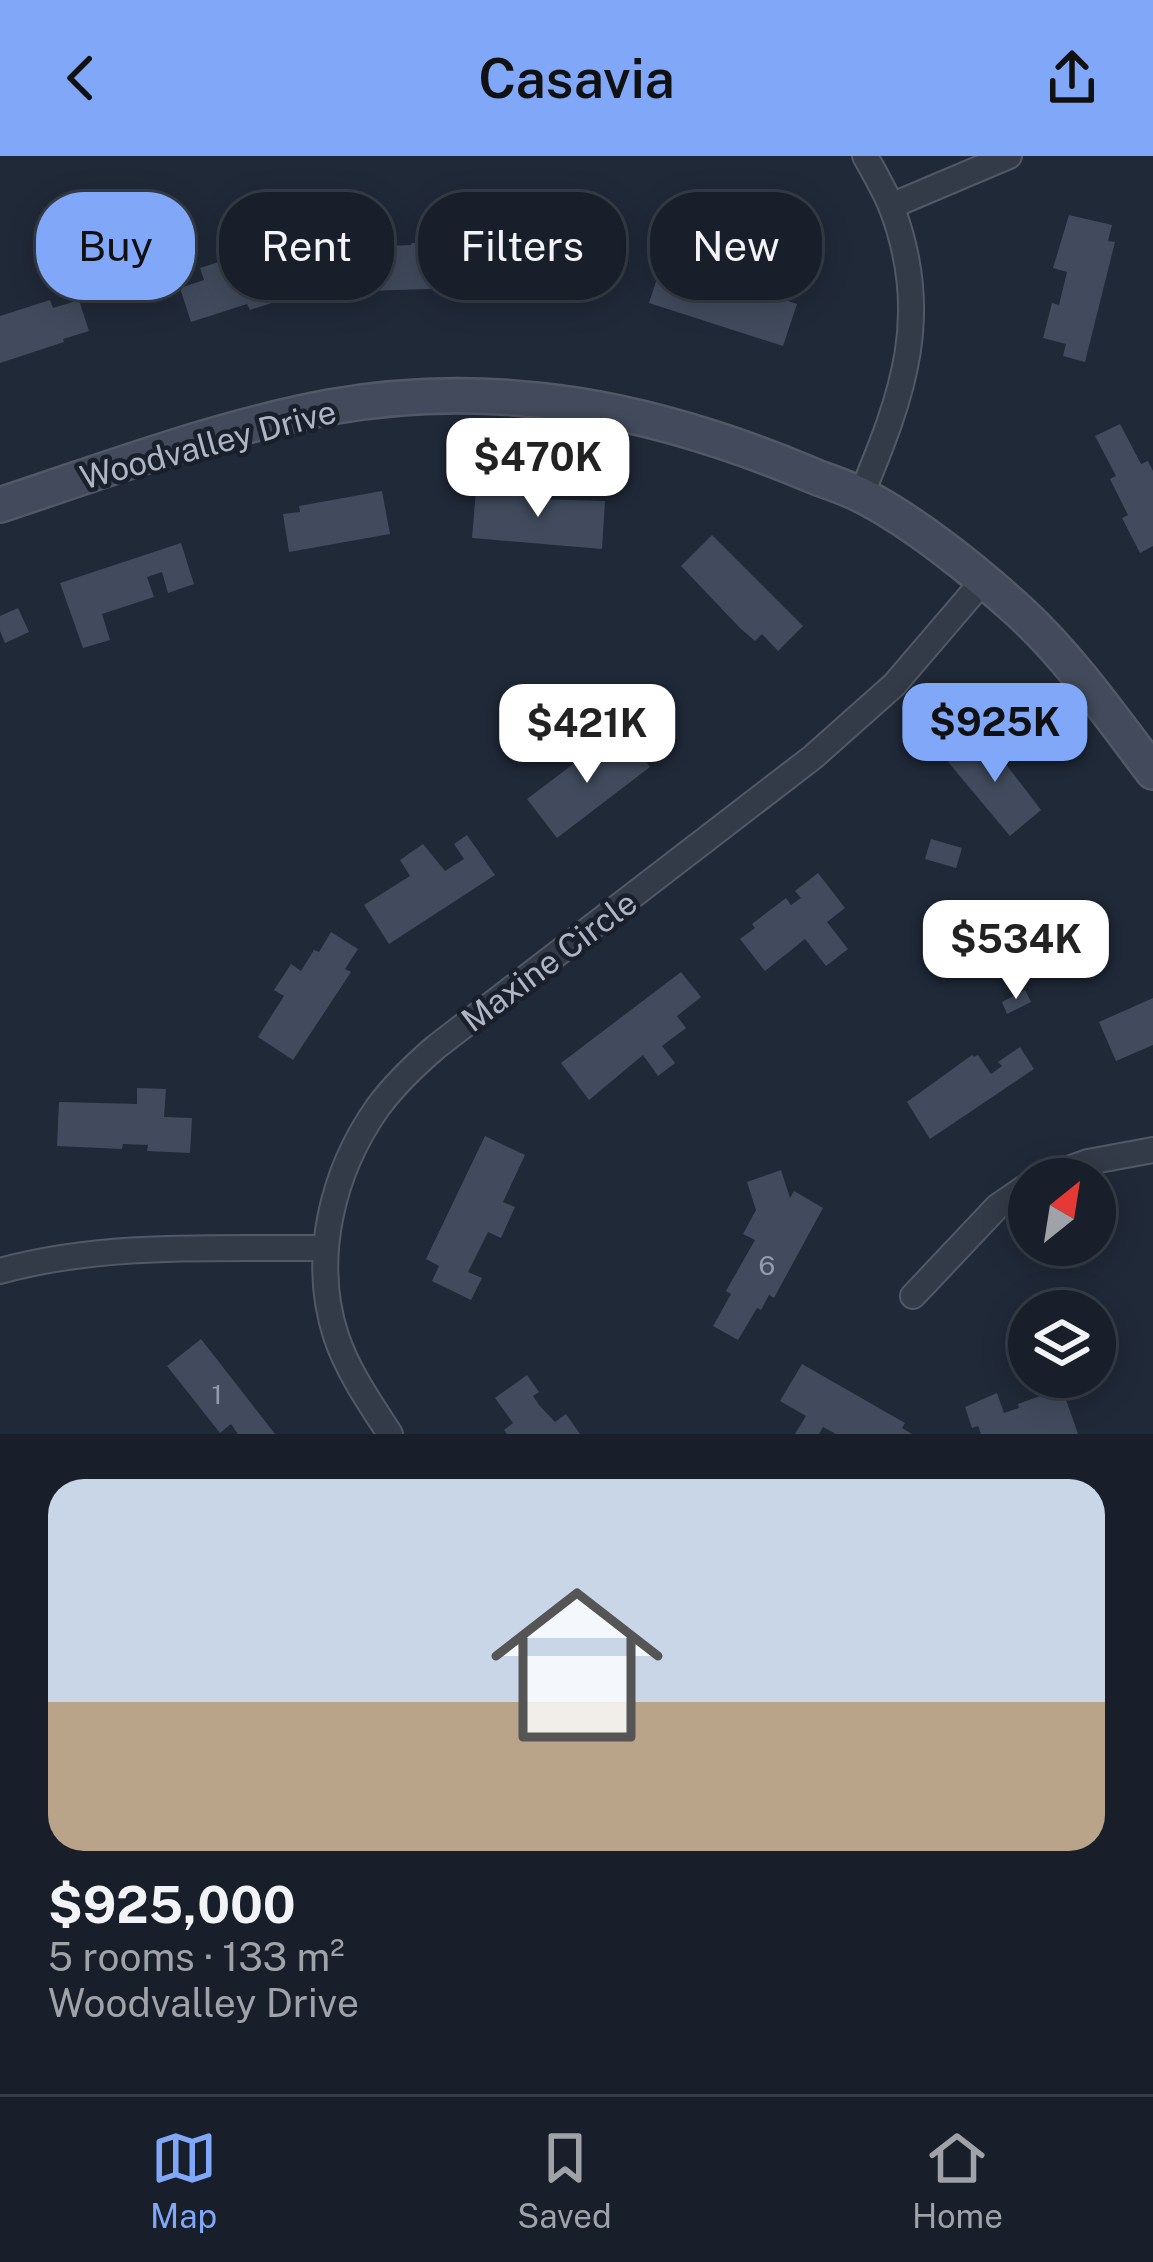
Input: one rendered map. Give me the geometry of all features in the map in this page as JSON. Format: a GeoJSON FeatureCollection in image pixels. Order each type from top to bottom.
{"type":"FeatureCollection","features":[{"type":"Feature","properties":{"kind":"street"},"geometry":{"type":"LineString","coordinates":[[861,495],[892,422],[910,351],[911,290],[891,206],[865,156]]}},
{"type":"Feature","properties":{"kind":"street"},"geometry":{"type":"LineString","coordinates":[[891,206],[1009,156]]}},
{"type":"Feature","properties":{"kind":"street","name":"Woodvalley Drive"},"geometry":{"type":"LineString","coordinates":[[0,505],[174,447],[269,419],[335,406],[438,396],[550,402],[659,420],[861,495],[908,525],[1022,614],[1153,772]]}},
{"type":"Feature","properties":{"kind":"street","name":"Maxine Circle"},"geometry":{"type":"LineString","coordinates":[[390,1434],[336,1336],[326,1281],[325,1248],[337,1192],[353,1148],[378,1108],[436,1047],[813,758],[894,685],[983,581]]}},
{"type":"Feature","properties":{"kind":"street"},"geometry":{"type":"LineString","coordinates":[[1110,1158],[1153,1150]]}},
{"type":"Feature","properties":{"kind":"street"},"geometry":{"type":"LineString","coordinates":[[913,1296],[1008,1199]]}},
{"type":"Feature","properties":{"kind":"street"},"geometry":{"type":"LineString","coordinates":[[0,1271],[71,1256],[134,1250],[325,1248]]}},
{"type":"Feature","properties":{"kind":"building"},"geometry":{"type":"Polygon","coordinates":[[[1069,215],[1112,225],[1108,241],[1115,242],[1085,362],[1063,356],[1066,344],[1043,338],[1052,303],[1059,305],[1067,272],[1053,268],[1069,215]]]}},
{"type":"Feature","properties":{"kind":"building"},"geometry":{"type":"Polygon","coordinates":[[[418,243],[418,289],[394,290],[394,246],[418,243]]]}},
{"type":"Feature","properties":{"kind":"building"},"geometry":{"type":"Polygon","coordinates":[[[219,262],[219,300],[281,300],[250,310],[247,304],[191,322],[184,300],[195,300],[195,283],[204,280],[200,268],[219,262]]]}},
{"type":"Feature","properties":{"kind":"building"},"geometry":{"type":"Polygon","coordinates":[[[50,300],[53,308],[79,300],[89,331],[0,363],[0,316],[50,300]]]}},
{"type":"Feature","properties":{"kind":"building"},"geometry":{"type":"Polygon","coordinates":[[[785,300],[797,304],[783,346],[649,303],[785,300]]]}},
{"type":"Feature","properties":{"kind":"building"},"geometry":{"type":"Polygon","coordinates":[[[1120,424],[1141,464],[1148,461],[1153,471],[1153,546],[1140,553],[1122,518],[1128,515],[1110,479],[1116,476],[1095,436],[1120,424]]]}},
{"type":"Feature","properties":{"kind":"building"},"geometry":{"type":"Polygon","coordinates":[[[476,490],[534,495],[534,499],[605,501],[602,549],[472,538],[476,490]]]}},
{"type":"Feature","properties":{"kind":"building"},"geometry":{"type":"Polygon","coordinates":[[[382,491],[390,534],[289,552],[283,514],[300,512],[299,506],[382,491]]]}},
{"type":"Feature","properties":{"kind":"building"},"geometry":{"type":"Polygon","coordinates":[[[712,535],[803,626],[778,651],[762,634],[755,641],[740,628],[681,566],[712,535]]]}},
{"type":"Feature","properties":{"kind":"building"},"geometry":{"type":"Polygon","coordinates":[[[181,543],[194,584],[168,593],[162,572],[147,577],[154,597],[102,614],[110,640],[83,648],[60,583],[181,543]]]}},
{"type":"Feature","properties":{"kind":"building"},"geometry":{"type":"Polygon","coordinates":[[[18,608],[29,632],[5,643],[0,616],[18,608]]]}},
{"type":"Feature","properties":{"kind":"building"},"geometry":{"type":"Polygon","coordinates":[[[982,733],[1041,810],[1010,836],[948,762],[982,733]]]}},
{"type":"Feature","properties":{"kind":"building"},"geometry":{"type":"Polygon","coordinates":[[[629,739],[650,767],[557,838],[527,799],[601,743],[610,754],[629,739]]]}},
{"type":"Feature","properties":{"kind":"building"},"geometry":{"type":"Polygon","coordinates":[[[467,835],[495,875],[389,944],[364,905],[410,876],[400,860],[423,844],[445,871],[464,859],[454,844],[467,835]]]}},
{"type":"Feature","properties":{"kind":"building"},"geometry":{"type":"Polygon","coordinates":[[[931,839],[962,848],[956,868],[925,859],[931,839]]]}},
{"type":"Feature","properties":{"kind":"building"},"geometry":{"type":"Polygon","coordinates":[[[818,873],[845,908],[827,922],[848,949],[826,966],[805,939],[765,971],[740,939],[786,898],[791,905],[801,898],[795,891],[818,873]]]}},
{"type":"Feature","properties":{"kind":"building"},"geometry":{"type":"Polygon","coordinates":[[[331,932],[358,949],[345,969],[351,972],[293,1060],[258,1037],[284,996],[274,990],[291,964],[301,971],[331,932]]]}},
{"type":"Feature","properties":{"kind":"building"},"geometry":{"type":"Polygon","coordinates":[[[681,972],[701,997],[677,1016],[686,1028],[662,1046],[675,1063],[658,1076],[643,1055],[589,1100],[561,1063],[681,972]]]}},
{"type":"Feature","properties":{"kind":"building"},"geometry":{"type":"Polygon","coordinates":[[[1025,990],[1031,1002],[1007,1014],[1002,1002],[1025,990]]]}},
{"type":"Feature","properties":{"kind":"building"},"geometry":{"type":"Polygon","coordinates":[[[1153,998],[1153,1045],[1116,1061],[1099,1022],[1153,998]]]}},
{"type":"Feature","properties":{"kind":"building"},"geometry":{"type":"Polygon","coordinates":[[[1020,1047],[1034,1069],[930,1139],[907,1102],[972,1055],[978,1055],[991,1074],[1002,1066],[998,1062],[1020,1047]]]}},
{"type":"Feature","properties":{"kind":"building"},"geometry":{"type":"Polygon","coordinates":[[[137,1088],[166,1089],[164,1117],[192,1118],[190,1153],[147,1151],[148,1145],[123,1144],[122,1149],[57,1146],[59,1102],[137,1104],[137,1088]]]}},
{"type":"Feature","properties":{"kind":"building"},"geometry":{"type":"Polygon","coordinates":[[[485,1136],[525,1155],[503,1202],[515,1207],[501,1238],[488,1232],[468,1272],[482,1278],[471,1300],[432,1281],[439,1266],[426,1259],[485,1136]]]}},
{"type":"Feature","properties":{"kind":"building"},"geometry":{"type":"Polygon","coordinates":[[[781,1170],[790,1198],[794,1191],[823,1208],[774,1298],[769,1295],[761,1310],[757,1308],[738,1340],[713,1326],[731,1294],[726,1291],[755,1240],[743,1234],[756,1210],[747,1182],[781,1170]]]}},
{"type":"Feature","properties":{"kind":"building"},"geometry":{"type":"Polygon","coordinates":[[[201,1339],[275,1434],[238,1434],[231,1424],[220,1433],[167,1366],[201,1339]]]}},
{"type":"Feature","properties":{"kind":"building"},"geometry":{"type":"Polygon","coordinates":[[[802,1364],[905,1423],[902,1428],[912,1434],[836,1434],[823,1427],[819,1434],[795,1434],[806,1416],[780,1401],[802,1364]]]}},
{"type":"Feature","properties":{"kind":"building"},"geometry":{"type":"Polygon","coordinates":[[[527,1375],[539,1392],[533,1396],[539,1405],[555,1422],[566,1414],[580,1434],[507,1434],[504,1430],[513,1423],[495,1398],[527,1375]]]}},
{"type":"Feature","properties":{"kind":"building"},"geometry":{"type":"Polygon","coordinates":[[[997,1393],[1004,1413],[1019,1408],[1018,1404],[1034,1398],[1065,1398],[1078,1434],[981,1434],[978,1426],[972,1428],[965,1407],[997,1393]]]}}]}
